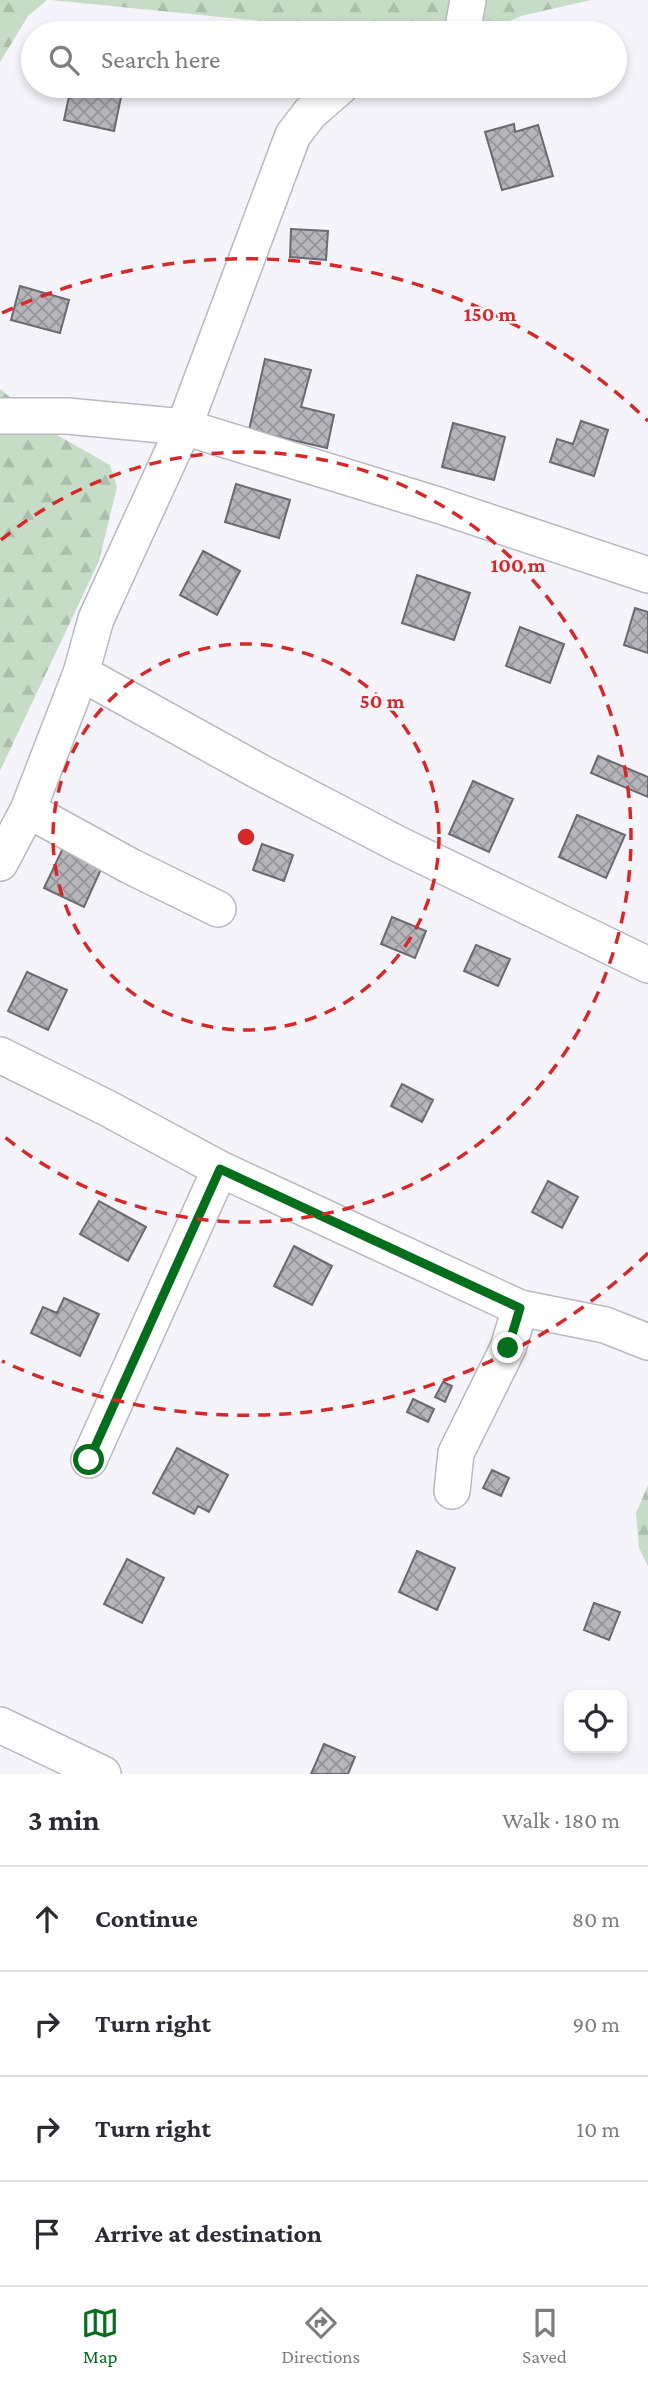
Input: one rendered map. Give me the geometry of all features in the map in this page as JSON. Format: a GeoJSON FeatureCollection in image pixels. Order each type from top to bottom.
{"type":"FeatureCollection","features":[{"type":"Feature","properties":{"kind":"street"},"geometry":{"type":"LineString","coordinates":[[465,21],[468,0]]}},
{"type":"Feature","properties":{"kind":"street"},"geometry":{"type":"LineString","coordinates":[[0,863],[28,810],[81,673],[96,619],[184,427],[293,135],[310,113],[327,98]]}},
{"type":"Feature","properties":{"kind":"street"},"geometry":{"type":"LineString","coordinates":[[0,416],[67,416],[184,427],[441,506],[648,575]]}},
{"type":"Feature","properties":{"kind":"street"},"geometry":{"type":"LineString","coordinates":[[81,673],[260,772],[400,845],[648,965]]}},
{"type":"Feature","properties":{"kind":"street"},"geometry":{"type":"LineString","coordinates":[[28,810],[130,866],[218,909]]}},
{"type":"Feature","properties":{"kind":"street"},"geometry":{"type":"LineString","coordinates":[[0,1055],[107,1108],[220,1169],[520,1308],[606,1325],[648,1342]]}},
{"type":"Feature","properties":{"kind":"street"},"geometry":{"type":"LineString","coordinates":[[89,1460],[220,1169]]}},
{"type":"Feature","properties":{"kind":"street"},"geometry":{"type":"LineString","coordinates":[[452,1492],[456,1453],[508,1348],[520,1308]]}},
{"type":"Feature","properties":{"kind":"street"},"geometry":{"type":"LineString","coordinates":[[0,1725],[103,1774]]}},
{"type":"Feature","properties":{"kind":"green space"},"geometry":{"type":"Polygon","coordinates":[[[0,0],[47,0],[25,21],[21,21],[21,28],[0,62],[0,0]]]}},
{"type":"Feature","properties":{"kind":"green space"},"geometry":{"type":"Polygon","coordinates":[[[51,0],[591,0],[510,21],[262,21],[51,0]]]}},
{"type":"Feature","properties":{"kind":"green space"},"geometry":{"type":"Polygon","coordinates":[[[0,389],[57,435],[110,465],[117,487],[99,561],[0,771],[0,389]]]}},
{"type":"Feature","properties":{"kind":"green space"},"geometry":{"type":"Polygon","coordinates":[[[648,1485],[648,1566],[639,1548],[636,1513],[648,1485]]]}},
{"type":"Feature","properties":{"kind":"building"},"geometry":{"type":"Polygon","coordinates":[[[69,98],[121,98],[114,131],[64,120],[69,98]]]}},
{"type":"Feature","properties":{"kind":"building"},"geometry":{"type":"Polygon","coordinates":[[[514,124],[515,132],[538,125],[553,176],[502,190],[485,132],[514,124]]]}},
{"type":"Feature","properties":{"kind":"building"},"geometry":{"type":"Polygon","coordinates":[[[291,229],[328,231],[326,260],[290,257],[291,229]]]}},
{"type":"Feature","properties":{"kind":"building"},"geometry":{"type":"Polygon","coordinates":[[[20,286],[69,300],[60,333],[11,320],[20,286]]]}},
{"type":"Feature","properties":{"kind":"building"},"geometry":{"type":"Polygon","coordinates":[[[265,359],[311,370],[301,407],[334,415],[327,448],[249,430],[265,359]]]}},
{"type":"Feature","properties":{"kind":"building"},"geometry":{"type":"Polygon","coordinates":[[[581,421],[608,430],[594,476],[550,462],[557,439],[573,444],[581,421]]]}},
{"type":"Feature","properties":{"kind":"building"},"geometry":{"type":"Polygon","coordinates":[[[453,423],[505,437],[494,480],[442,467],[453,423]]]}},
{"type":"Feature","properties":{"kind":"building"},"geometry":{"type":"Polygon","coordinates":[[[236,484],[290,500],[279,538],[225,522],[236,484]]]}},
{"type":"Feature","properties":{"kind":"building"},"geometry":{"type":"Polygon","coordinates":[[[203,551],[240,571],[217,615],[180,595],[203,551]]]}},
{"type":"Feature","properties":{"kind":"building"},"geometry":{"type":"Polygon","coordinates":[[[417,575],[470,593],[454,640],[402,623],[417,575]]]}},
{"type":"Feature","properties":{"kind":"building"},"geometry":{"type":"Polygon","coordinates":[[[635,608],[648,612],[648,653],[624,645],[635,608]]]}},
{"type":"Feature","properties":{"kind":"building"},"geometry":{"type":"Polygon","coordinates":[[[520,627],[564,644],[550,683],[506,666],[520,627]]]}},
{"type":"Feature","properties":{"kind":"building"},"geometry":{"type":"Polygon","coordinates":[[[598,756],[648,777],[648,797],[591,773],[598,756]]]}},
{"type":"Feature","properties":{"kind":"building"},"geometry":{"type":"Polygon","coordinates":[[[473,781],[513,799],[489,852],[449,834],[473,781]]]}},
{"type":"Feature","properties":{"kind":"building"},"geometry":{"type":"Polygon","coordinates":[[[577,815],[625,835],[606,878],[559,857],[577,815]]]}},
{"type":"Feature","properties":{"kind":"building"},"geometry":{"type":"Polygon","coordinates":[[[262,844],[293,855],[284,881],[253,870],[262,844]]]}},
{"type":"Feature","properties":{"kind":"building"},"geometry":{"type":"Polygon","coordinates":[[[63,848],[102,867],[84,907],[44,888],[63,848]]]}},
{"type":"Feature","properties":{"kind":"building"},"geometry":{"type":"Polygon","coordinates":[[[392,917],[426,931],[415,958],[381,944],[392,917]]]}},
{"type":"Feature","properties":{"kind":"building"},"geometry":{"type":"Polygon","coordinates":[[[476,945],[510,959],[498,986],[464,971],[476,945]]]}},
{"type":"Feature","properties":{"kind":"building"},"geometry":{"type":"Polygon","coordinates":[[[27,972],[67,990],[48,1030],[8,1011],[27,972]]]}},
{"type":"Feature","properties":{"kind":"building"},"geometry":{"type":"Polygon","coordinates":[[[402,1084],[433,1100],[422,1122],[391,1106],[402,1084]]]}},
{"type":"Feature","properties":{"kind":"building"},"geometry":{"type":"Polygon","coordinates":[[[548,1181],[578,1197],[562,1228],[532,1212],[548,1181]]]}},
{"type":"Feature","properties":{"kind":"building"},"geometry":{"type":"Polygon","coordinates":[[[99,1201],[146,1227],[128,1261],[80,1234],[99,1201]]]}},
{"type":"Feature","properties":{"kind":"building"},"geometry":{"type":"Polygon","coordinates":[[[294,1246],[332,1266],[312,1305],[274,1286],[294,1246]]]}},
{"type":"Feature","properties":{"kind":"building"},"geometry":{"type":"Polygon","coordinates":[[[64,1298],[99,1314],[80,1356],[31,1333],[43,1307],[57,1313],[64,1298]]]}},
{"type":"Feature","properties":{"kind":"building"},"geometry":{"type":"Polygon","coordinates":[[[443,1382],[452,1386],[445,1402],[435,1397],[443,1382]]]}},
{"type":"Feature","properties":{"kind":"building"},"geometry":{"type":"Polygon","coordinates":[[[413,1399],[434,1409],[428,1422],[407,1412],[413,1399]]]}},
{"type":"Feature","properties":{"kind":"building"},"geometry":{"type":"Polygon","coordinates":[[[177,1448],[228,1475],[209,1512],[198,1506],[194,1514],[153,1493],[177,1448]]]}},
{"type":"Feature","properties":{"kind":"building"},"geometry":{"type":"Polygon","coordinates":[[[492,1470],[509,1478],[501,1496],[483,1488],[492,1470]]]}},
{"type":"Feature","properties":{"kind":"building"},"geometry":{"type":"Polygon","coordinates":[[[417,1551],[455,1568],[437,1610],[399,1592],[417,1551]]]}},
{"type":"Feature","properties":{"kind":"building"},"geometry":{"type":"Polygon","coordinates":[[[127,1559],[164,1578],[142,1623],[104,1604],[127,1559]]]}},
{"type":"Feature","properties":{"kind":"building"},"geometry":{"type":"Polygon","coordinates":[[[594,1603],[620,1612],[609,1640],[584,1630],[594,1603]]]}},
{"type":"Feature","properties":{"kind":"building"},"geometry":{"type":"Polygon","coordinates":[[[324,1744],[355,1757],[348,1774],[311,1774],[324,1744]]]}},
{"type":"Feature","properties":{"kind":"route"},"geometry":{"type":"LineString","coordinates":[[89,1460],[220,1169],[520,1308],[508,1348]]}}]}
